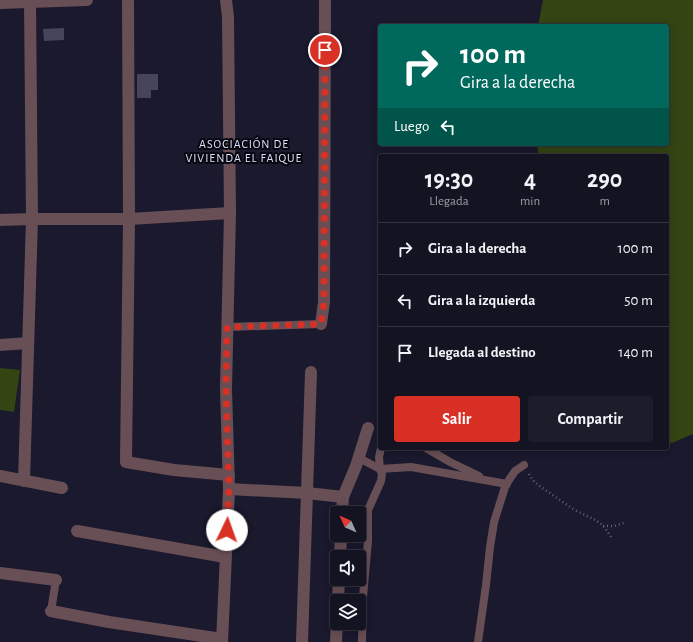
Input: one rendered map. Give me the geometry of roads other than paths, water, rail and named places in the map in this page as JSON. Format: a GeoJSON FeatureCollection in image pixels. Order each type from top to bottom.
{"type":"FeatureCollection","features":[{"type":"Feature","properties":{"kind":"street"},"geometry":{"type":"LineString","coordinates":[[0,4],[87,0]]}},
{"type":"Feature","properties":{"kind":"street"},"geometry":{"type":"LineString","coordinates":[[128,0],[129,219],[126,462],[174,470],[229,475]]}},
{"type":"Feature","properties":{"kind":"street"},"geometry":{"type":"LineString","coordinates":[[51,612],[222,640],[229,489],[226,389],[230,213],[228,17],[226,0]]}},
{"type":"Feature","properties":{"kind":"street"},"geometry":{"type":"LineString","coordinates":[[321,324],[324,302],[325,0]]}},
{"type":"Feature","properties":{"kind":"street"},"geometry":{"type":"LineString","coordinates":[[24,481],[32,219],[30,2]]}},
{"type":"Feature","properties":{"kind":"street"},"geometry":{"type":"LineString","coordinates":[[0,220],[129,219],[230,213]]}},
{"type":"Feature","properties":{"kind":"street"},"geometry":{"type":"LineString","coordinates":[[0,345],[28,343]]}},
{"type":"Feature","properties":{"kind":"street"},"geometry":{"type":"LineString","coordinates":[[302,642],[311,372]]}},
{"type":"Feature","properties":{"kind":"street"},"geometry":{"type":"LineString","coordinates":[[342,506],[343,497],[359,458],[368,428]]}},
{"type":"Feature","properties":{"kind":"street"},"geometry":{"type":"LineString","coordinates":[[0,476],[62,488]]}},
{"type":"Feature","properties":{"kind":"street"},"geometry":{"type":"LineString","coordinates":[[229,489],[307,493],[343,497]]}},
{"type":"Feature","properties":{"kind":"street"},"geometry":{"type":"LineString","coordinates":[[77,531],[226,557]]}},
{"type":"Feature","properties":{"kind":"street"},"geometry":{"type":"LineString","coordinates":[[0,573],[56,580]]}},
{"type":"Feature","properties":{"kind":"street"},"geometry":{"type":"LineString","coordinates":[[336,642],[337,630]]}},
{"type":"Feature","properties":{"kind":"lane"},"geometry":{"type":"LineString","coordinates":[[227,327],[321,324]]}},
{"type":"Feature","properties":{"kind":"lane"},"geometry":{"type":"LineString","coordinates":[[362,642],[363,597],[368,541],[368,510],[381,481],[382,474],[379,457],[381,450]]}},
{"type":"Feature","properties":{"kind":"lane"},"geometry":{"type":"LineString","coordinates":[[429,450],[450,462],[488,480]]}},
{"type":"Feature","properties":{"kind":"lane"},"geometry":{"type":"LineString","coordinates":[[359,458],[380,469],[411,467],[507,484]]}},
{"type":"Feature","properties":{"kind":"lane"},"geometry":{"type":"LineString","coordinates":[[478,642],[494,522],[507,484],[515,471],[524,465]]}},
{"type":"Feature","properties":{"kind":"lane"},"geometry":{"type":"LineString","coordinates":[[51,612],[56,580]]}},
{"type":"Feature","properties":{"kind":"district","name":"ASOCIACIÓN DE VIVIENDA EL FAIQUE"},"geometry":{"type":"Point","coordinates":[244,151]}}]}
